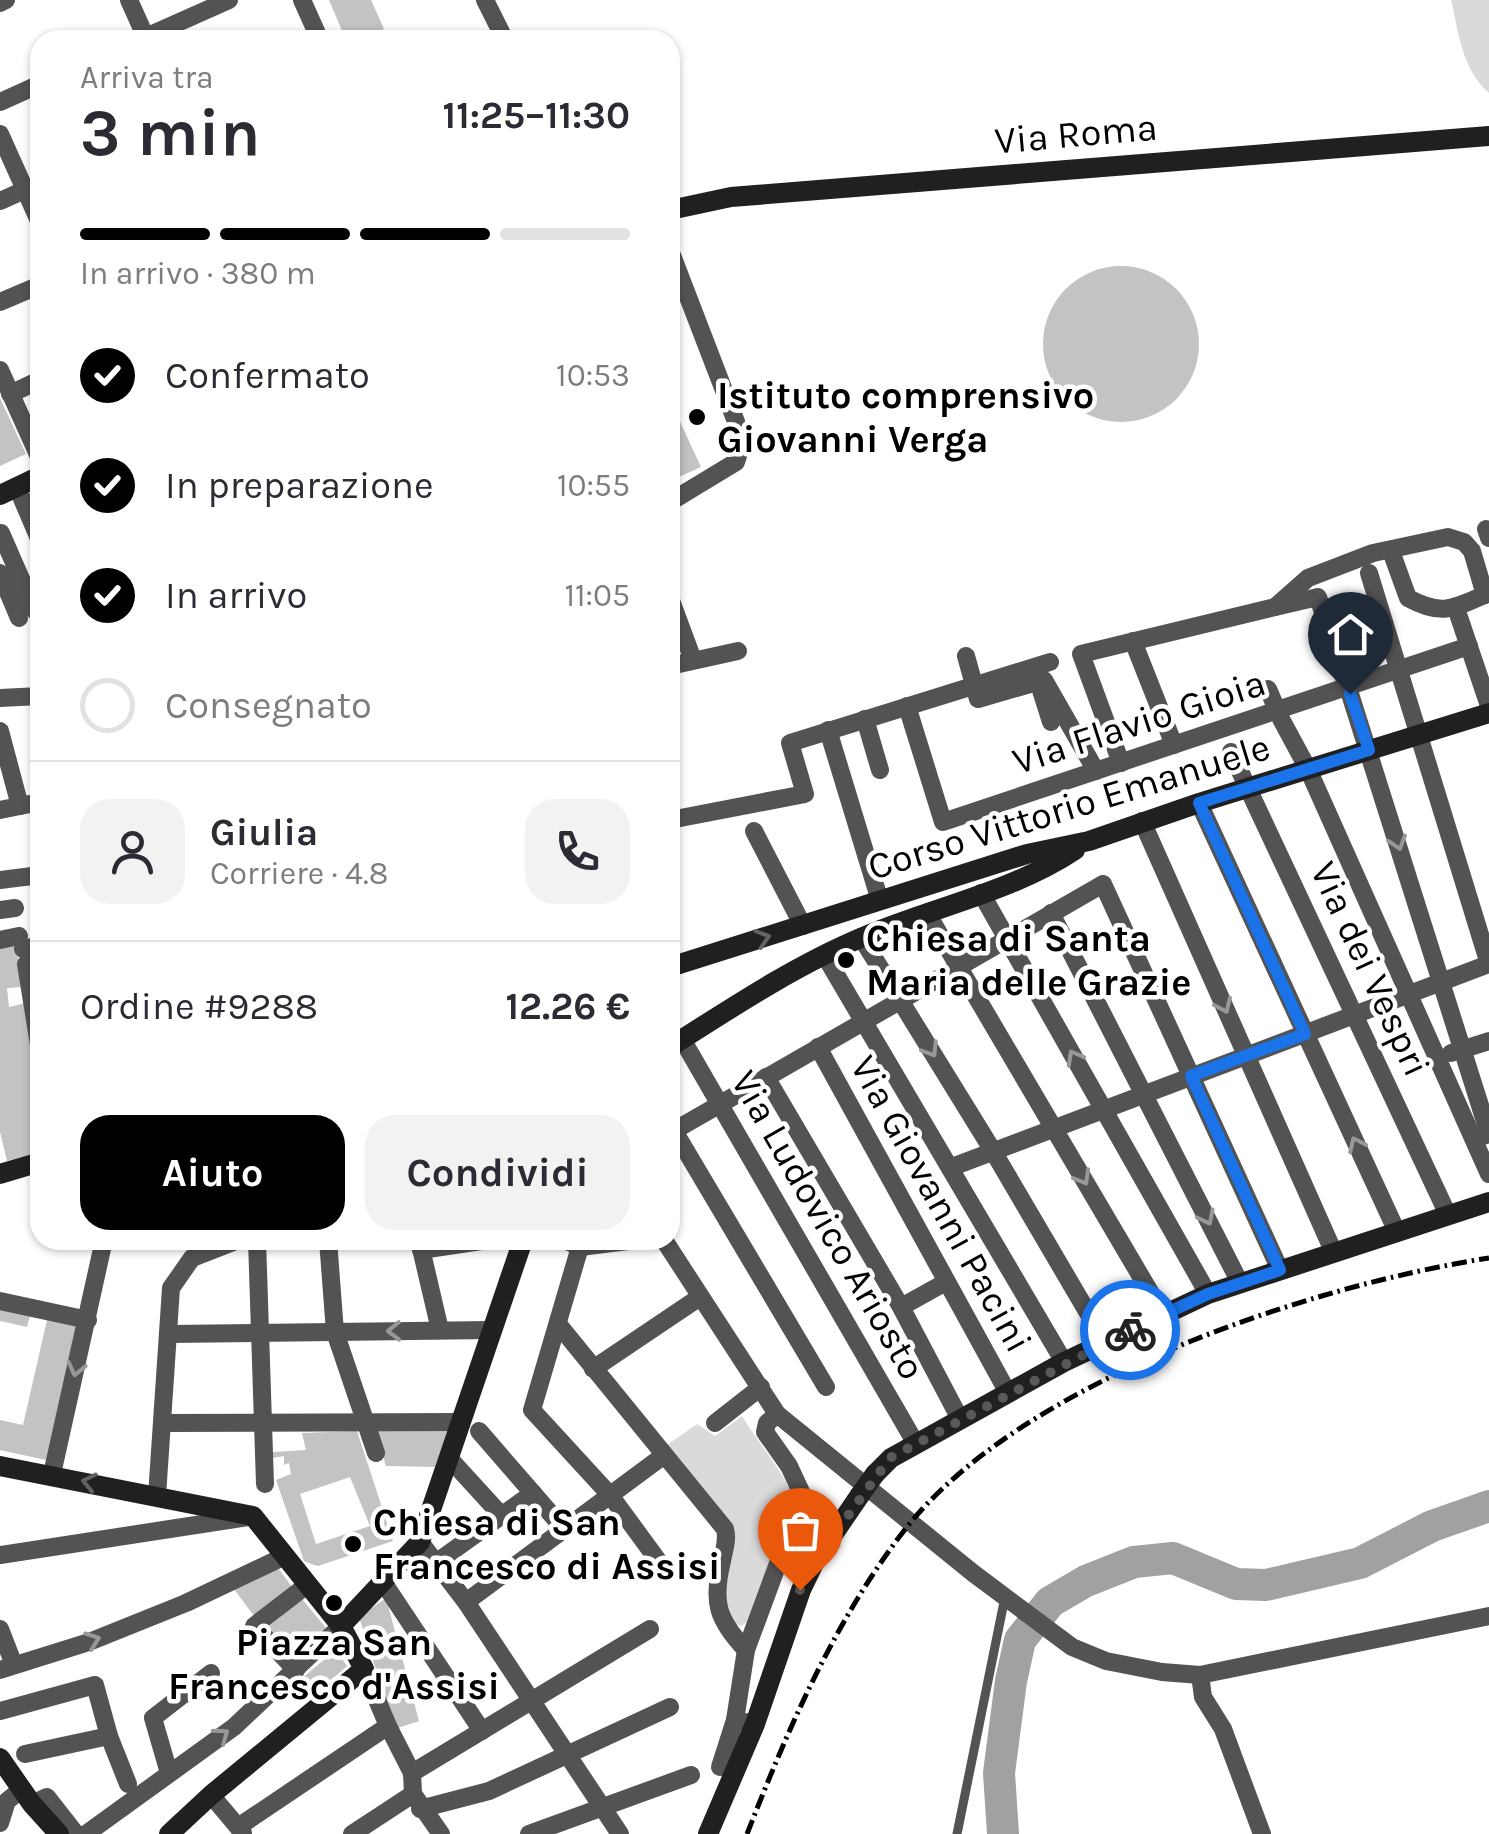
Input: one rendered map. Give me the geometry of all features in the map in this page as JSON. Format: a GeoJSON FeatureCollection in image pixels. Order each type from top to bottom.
{"type":"FeatureCollection","features":[{"type":"Feature","properties":{"kind":"street"},"geometry":{"type":"LineString","coordinates":[[129,0],[141,30]]}},
{"type":"Feature","properties":{"kind":"street"},"geometry":{"type":"LineString","coordinates":[[164,30],[229,0]]}},
{"type":"Feature","properties":{"kind":"street"},"geometry":{"type":"LineString","coordinates":[[302,0],[316,30]]}},
{"type":"Feature","properties":{"kind":"street"},"geometry":{"type":"LineString","coordinates":[[485,0],[501,30]]}},
{"type":"Feature","properties":{"kind":"street"},"geometry":{"type":"LineString","coordinates":[[0,102],[30,88]]}},
{"type":"Feature","properties":{"kind":"street"},"geometry":{"type":"LineString","coordinates":[[0,134],[30,183]]}},
{"type":"Feature","properties":{"kind":"street","name":"Via Roma"},"geometry":{"type":"LineString","coordinates":[[680,208],[731,198],[1489,136]]}},
{"type":"Feature","properties":{"kind":"street"},"geometry":{"type":"LineString","coordinates":[[0,200],[30,187]]}},
{"type":"Feature","properties":{"kind":"street"},"geometry":{"type":"LineString","coordinates":[[680,276],[743,440],[736,462],[680,496]]}},
{"type":"Feature","properties":{"kind":"street"},"geometry":{"type":"LineString","coordinates":[[0,302],[30,289]]}},
{"type":"Feature","properties":{"kind":"street"},"geometry":{"type":"LineString","coordinates":[[0,370],[30,438]]}},
{"type":"Feature","properties":{"kind":"street"},"geometry":{"type":"LineString","coordinates":[[10,394],[30,385]]}},
{"type":"Feature","properties":{"kind":"street"},"geometry":{"type":"LineString","coordinates":[[9,491],[30,513]]}},
{"type":"Feature","properties":{"kind":"street"},"geometry":{"type":"LineString","coordinates":[[30,522],[1,534],[30,609]]}},
{"type":"Feature","properties":{"kind":"street"},"geometry":{"type":"LineString","coordinates":[[1274,607],[1308,578],[1373,553],[1448,537],[1464,542],[1477,562],[1487,594],[1456,608],[1428,608],[1408,598],[1391,551]]}},
{"type":"Feature","properties":{"kind":"street"},"geometry":{"type":"LineString","coordinates":[[0,573],[30,611]]}},
{"type":"Feature","properties":{"kind":"street"},"geometry":{"type":"LineString","coordinates":[[952,1167],[1489,964],[1368,573]]}},
{"type":"Feature","properties":{"kind":"street"},"geometry":{"type":"LineString","coordinates":[[1121,762],[1081,654],[1318,597],[1462,1049],[1489,1174]]}},
{"type":"Feature","properties":{"kind":"street"},"geometry":{"type":"LineString","coordinates":[[1380,608],[1408,598]]}},
{"type":"Feature","properties":{"kind":"street"},"geometry":{"type":"LineString","coordinates":[[1456,608],[1489,710]]}},
{"type":"Feature","properties":{"kind":"street"},"geometry":{"type":"LineString","coordinates":[[0,626],[30,612]]}},
{"type":"Feature","properties":{"kind":"street"},"geometry":{"type":"LineString","coordinates":[[680,626],[692,660]]}},
{"type":"Feature","properties":{"kind":"street"},"geometry":{"type":"LineString","coordinates":[[1132,641],[1174,745]]}},
{"type":"Feature","properties":{"kind":"street","name":"Via Flavio Gioia"},"geometry":{"type":"LineString","coordinates":[[906,706],[943,822],[1279,714],[1469,646]]}},
{"type":"Feature","properties":{"kind":"street"},"geometry":{"type":"LineString","coordinates":[[680,663],[738,651]]}},
{"type":"Feature","properties":{"kind":"street"},"geometry":{"type":"LineString","coordinates":[[966,656],[978,699],[1044,680],[1096,771]]}},
{"type":"Feature","properties":{"kind":"street"},"geometry":{"type":"LineString","coordinates":[[680,818],[805,794],[790,743],[1050,662]]}},
{"type":"Feature","properties":{"kind":"street"},"geometry":{"type":"LineString","coordinates":[[1038,682],[1050,722]]}},
{"type":"Feature","properties":{"kind":"street"},"geometry":{"type":"LineString","coordinates":[[1268,689],[1308,769],[1437,1058],[1481,1136]]}},
{"type":"Feature","properties":{"kind":"street"},"geometry":{"type":"LineString","coordinates":[[0,698],[30,696]]}},
{"type":"Feature","properties":{"kind":"street","name":"Corso Vittorio Emanuele"},"geometry":{"type":"LineString","coordinates":[[680,964],[1027,854],[1089,841],[1489,710]]}},
{"type":"Feature","properties":{"kind":"street"},"geometry":{"type":"LineString","coordinates":[[865,719],[880,770]]}},
{"type":"Feature","properties":{"kind":"street"},"geometry":{"type":"LineString","coordinates":[[828,730],[880,902]]}},
{"type":"Feature","properties":{"kind":"street"},"geometry":{"type":"LineString","coordinates":[[0,731],[20,806]]}},
{"type":"Feature","properties":{"kind":"street","name":"Via dei Vespri"},"geometry":{"type":"LineString","coordinates":[[1232,752],[1448,1215]]}},
{"type":"Feature","properties":{"kind":"street"},"geometry":{"type":"LineString","coordinates":[[1199,803],[1397,1232]]}},
{"type":"Feature","properties":{"kind":"street"},"geometry":{"type":"LineString","coordinates":[[0,810],[30,804]]}},
{"type":"Feature","properties":{"kind":"street"},"geometry":{"type":"LineString","coordinates":[[1142,821],[1334,1253]]}},
{"type":"Feature","properties":{"kind":"street"},"geometry":{"type":"LineString","coordinates":[[754,832],[804,926]]}},
{"type":"Feature","properties":{"kind":"street"},"geometry":{"type":"LineString","coordinates":[[680,1041],[861,938],[1060,860],[1089,841]]}},
{"type":"Feature","properties":{"kind":"street"},"geometry":{"type":"LineString","coordinates":[[0,880],[30,876]]}},
{"type":"Feature","properties":{"kind":"street"},"geometry":{"type":"LineString","coordinates":[[680,1124],[1102,884],[1280,1270]]}},
{"type":"Feature","properties":{"kind":"street"},"geometry":{"type":"LineString","coordinates":[[982,893],[1208,1294]]}},
{"type":"Feature","properties":{"kind":"street"},"geometry":{"type":"LineString","coordinates":[[927,913],[1163,1314]]}},
{"type":"Feature","properties":{"kind":"street"},"geometry":{"type":"LineString","coordinates":[[1052,913],[1240,1282]]}},
{"type":"Feature","properties":{"kind":"street"},"geometry":{"type":"LineString","coordinates":[[861,938],[1105,1342]]}},
{"type":"Feature","properties":{"kind":"street"},"geometry":{"type":"LineString","coordinates":[[22,947],[30,993]]}},
{"type":"Feature","properties":{"kind":"street"},"geometry":{"type":"LineString","coordinates":[[825,956],[1064,1362]]}},
{"type":"Feature","properties":{"kind":"street"},"geometry":{"type":"LineString","coordinates":[[1437,1058],[1489,1041]]}},
{"type":"Feature","properties":{"kind":"street","name":"Via Giovanni Pacini"},"geometry":{"type":"LineString","coordinates":[[818,1047],[1008,1393]]}},
{"type":"Feature","properties":{"kind":"street","name":"Via Ludovico Ariosto"},"geometry":{"type":"LineString","coordinates":[[680,1048],[720,1103],[916,1444]]}},
{"type":"Feature","properties":{"kind":"street"},"geometry":{"type":"LineString","coordinates":[[766,1077],[900,1307],[960,1419]]}},
{"type":"Feature","properties":{"kind":"street"},"geometry":{"type":"LineString","coordinates":[[680,1144],[826,1387]]}},
{"type":"Feature","properties":{"kind":"street"},"geometry":{"type":"LineString","coordinates":[[0,1172],[30,1164]]}},
{"type":"Feature","properties":{"kind":"street"},"geometry":{"type":"LineString","coordinates":[[708,1834],[745,1722],[800,1590],[860,1494],[890,1458],[1064,1362],[1208,1294],[1489,1202]]}},
{"type":"Feature","properties":{"kind":"street"},"geometry":{"type":"LineString","coordinates":[[52,1474],[102,1250]]}},
{"type":"Feature","properties":{"kind":"street"},"geometry":{"type":"LineString","coordinates":[[158,1496],[171,1288],[192,1258],[212,1250]]}},
{"type":"Feature","properties":{"kind":"street"},"geometry":{"type":"LineString","coordinates":[[258,1250],[266,1484]]}},
{"type":"Feature","properties":{"kind":"street"},"geometry":{"type":"LineString","coordinates":[[329,1250],[335,1332],[376,1453]]}},
{"type":"Feature","properties":{"kind":"street"},"geometry":{"type":"LineString","coordinates":[[421,1250],[440,1330]]}},
{"type":"Feature","properties":{"kind":"street"},"geometry":{"type":"LineString","coordinates":[[86,1834],[234,1728],[336,1631],[420,1542],[450,1458],[470,1426],[491,1330],[519,1250]]}},
{"type":"Feature","properties":{"kind":"street"},"geometry":{"type":"LineString","coordinates":[[574,1250],[558,1324],[532,1410],[610,1495],[662,1566]]}},
{"type":"Feature","properties":{"kind":"street"},"geometry":{"type":"LineString","coordinates":[[670,1250],[777,1414],[1072,1648],[1106,1661],[1200,1675],[1489,1616]]}},
{"type":"Feature","properties":{"kind":"street"},"geometry":{"type":"LineString","coordinates":[[900,1307],[946,1282]]}},
{"type":"Feature","properties":{"kind":"street"},"geometry":{"type":"LineString","coordinates":[[593,1369],[700,1297]]}},
{"type":"Feature","properties":{"kind":"street"},"geometry":{"type":"LineString","coordinates":[[0,1301],[88,1320]]}},
{"type":"Feature","properties":{"kind":"street"},"geometry":{"type":"LineString","coordinates":[[558,1324],[724,1529],[727,1538],[716,1598],[727,1630],[746,1650]]}},
{"type":"Feature","properties":{"kind":"street"},"geometry":{"type":"LineString","coordinates":[[168,1334],[491,1330]]}},
{"type":"Feature","properties":{"kind":"street"},"geometry":{"type":"LineString","coordinates":[[716,1423],[761,1387]]}},
{"type":"Feature","properties":{"kind":"street"},"geometry":{"type":"LineString","coordinates":[[720,1767],[745,1722],[746,1650],[803,1496],[790,1466],[765,1432],[767,1423],[777,1414]]}},
{"type":"Feature","properties":{"kind":"street"},"geometry":{"type":"LineString","coordinates":[[162,1423],[366,1421],[470,1426],[564,1529]]}},
{"type":"Feature","properties":{"kind":"street"},"geometry":{"type":"LineString","coordinates":[[466,1602],[663,1456]]}},
{"type":"Feature","properties":{"kind":"street"},"geometry":{"type":"LineString","coordinates":[[450,1458],[501,1515]]}},
{"type":"Feature","properties":{"kind":"street"},"geometry":{"type":"LineString","coordinates":[[0,1466],[253,1516],[364,1669],[412,1774],[416,1802],[434,1832]]}},
{"type":"Feature","properties":{"kind":"street"},"geometry":{"type":"LineString","coordinates":[[437,1562],[533,1493]]}},
{"type":"Feature","properties":{"kind":"street"},"geometry":{"type":"LineString","coordinates":[[0,1555],[253,1516]]}},
{"type":"Feature","properties":{"kind":"street"},"geometry":{"type":"LineString","coordinates":[[420,1542],[466,1602],[620,1834]]}},
{"type":"Feature","properties":{"kind":"street"},"geometry":{"type":"LineString","coordinates":[[0,1628],[7,1668],[89,1642],[186,1603],[285,1556]]}},
{"type":"Feature","properties":{"kind":"street"},"geometry":{"type":"LineString","coordinates":[[384,1582],[482,1731]]}},
{"type":"Feature","properties":{"kind":"street"},"geometry":{"type":"LineString","coordinates":[[296,1670],[254,1626],[306,1585]]}},
{"type":"Feature","properties":{"kind":"street"},"geometry":{"type":"LineString","coordinates":[[412,1774],[650,1629]]}},
{"type":"Feature","properties":{"kind":"street"},"geometry":{"type":"LineString","coordinates":[[170,1834],[211,1795],[364,1669]]}},
{"type":"Feature","properties":{"kind":"street"},"geometry":{"type":"LineString","coordinates":[[169,1773],[152,1718],[211,1673]]}},
{"type":"Feature","properties":{"kind":"street"},"geometry":{"type":"LineString","coordinates":[[1200,1675],[1202,1698],[1224,1729],[1262,1834]]}},
{"type":"Feature","properties":{"kind":"street"},"geometry":{"type":"LineString","coordinates":[[0,1710],[95,1684],[128,1784]]}},
{"type":"Feature","properties":{"kind":"street"},"geometry":{"type":"LineString","coordinates":[[352,1834],[416,1802],[489,1791],[670,1707]]}},
{"type":"Feature","properties":{"kind":"street"},"geometry":{"type":"LineString","coordinates":[[211,1795],[241,1830],[388,1726]]}},
{"type":"Feature","properties":{"kind":"street"},"geometry":{"type":"LineString","coordinates":[[26,1754],[110,1736]]}},
{"type":"Feature","properties":{"kind":"street"},"geometry":{"type":"LineString","coordinates":[[0,1758],[59,1834]]}},
{"type":"Feature","properties":{"kind":"street"},"geometry":{"type":"LineString","coordinates":[[529,1834],[692,1776]]}},
{"type":"Feature","properties":{"kind":"street"},"geometry":{"type":"LineString","coordinates":[[3,1834],[0,1824],[7,1800],[27,1796],[47,1797],[76,1834]]}},
{"type":"Feature","properties":{"kind":"lane"},"geometry":{"type":"LineString","coordinates":[[956,1834],[1012,1602]]}},
{"type":"Feature","properties":{"kind":"shaded area"},"geometry":{"type":"Polygon","coordinates":[[[1451,0],[1489,0],[1489,93],[1467,62],[1451,0]]]}},
{"type":"Feature","properties":{"kind":"shaded area"},"geometry":{"type":"Polygon","coordinates":[[[742,1416],[794,1497],[747,1622],[741,1626],[732,1623],[723,1600],[730,1525],[667,1445],[697,1424],[715,1436],[742,1416]]]}},
{"type":"Feature","properties":{"kind":"building"},"geometry":{"type":"Polygon","coordinates":[[[329,0],[371,0],[384,29],[382,30],[342,30],[329,0]]]}},
{"type":"Feature","properties":{"kind":"building"},"geometry":{"type":"Polygon","coordinates":[[[1121,266],[1151,272],[1176,289],[1193,314],[1199,344],[1193,374],[1176,399],[1151,416],[1121,422],[1091,416],[1066,399],[1049,374],[1043,344],[1049,314],[1066,289],[1091,272],[1121,266]]]}},
{"type":"Feature","properties":{"kind":"building"},"geometry":{"type":"Polygon","coordinates":[[[0,398],[26,454],[0,466],[0,398]]]}},
{"type":"Feature","properties":{"kind":"building"},"geometry":{"type":"Polygon","coordinates":[[[680,422],[701,467],[680,476],[680,422]]]}},
{"type":"Feature","properties":{"kind":"building"},"geometry":{"type":"Polygon","coordinates":[[[15,940],[23,987],[7,988],[9,1007],[26,1003],[30,1026],[30,1155],[7,1161],[0,1132],[0,943],[15,940]]]}},
{"type":"Feature","properties":{"kind":"building"},"geometry":{"type":"Polygon","coordinates":[[[0,1309],[30,1316],[27,1327],[0,1321],[0,1309]]]}},
{"type":"Feature","properties":{"kind":"building"},"geometry":{"type":"Polygon","coordinates":[[[47,1320],[76,1326],[46,1460],[0,1450],[0,1420],[23,1425],[47,1320]]]}},
{"type":"Feature","properties":{"kind":"building"},"geometry":{"type":"Polygon","coordinates":[[[449,1429],[435,1467],[386,1466],[375,1430],[449,1429]]]}},
{"type":"Feature","properties":{"kind":"building"},"geometry":{"type":"Polygon","coordinates":[[[357,1431],[393,1541],[318,1566],[304,1561],[276,1480],[291,1474],[289,1463],[284,1465],[284,1456],[273,1458],[273,1452],[306,1450],[302,1433],[357,1431]],[[350,1477],[300,1494],[316,1544],[370,1526],[350,1477]]]}},
{"type":"Feature","properties":{"kind":"building"},"geometry":{"type":"Polygon","coordinates":[[[278,1568],[293,1588],[254,1616],[234,1589],[278,1568]]]}},
{"type":"Feature","properties":{"kind":"building"},"geometry":{"type":"Polygon","coordinates":[[[386,1598],[419,1721],[395,1729],[359,1617],[386,1598]]]}},
{"type":"Feature","properties":{"kind":"building"},"geometry":{"type":"Polygon","coordinates":[[[302,1599],[326,1628],[293,1661],[262,1632],[302,1599]]]}},
{"type":"Feature","properties":{"kind":"building"},"geometry":{"type":"Polygon","coordinates":[[[336,1650],[347,1666],[310,1699],[296,1683],[336,1650]]]}},
{"type":"Feature","properties":{"kind":"waterway"},"geometry":{"type":"LineString","coordinates":[[1003,1834],[999,1773],[1011,1681],[1020,1640],[1050,1602],[1086,1581],[1134,1562],[1173,1558],[1236,1584],[1266,1585],[1360,1563],[1432,1526],[1489,1506]]}},
{"type":"Feature","properties":{"kind":"railway"},"geometry":{"type":"LineString","coordinates":[[747,1834],[796,1716],[855,1602],[903,1532],[954,1478],[1018,1430],[1091,1387],[1171,1349],[1254,1317],[1337,1292],[1489,1258]]}},
{"type":"Feature","properties":{"kind":"way so far"},"geometry":{"type":"LineString","coordinates":[[800,1590],[815,1561],[890,1458],[1130,1330]]}},
{"type":"Feature","properties":{"kind":"place","name":"Istituto comprensivo Giovanni Verga"},"geometry":{"type":"Point","coordinates":[697,417]}},
{"type":"Feature","properties":{"kind":"place","name":"Chiesa di Santa Maria delle Grazie"},"geometry":{"type":"Point","coordinates":[846,960]}},
{"type":"Feature","properties":{"kind":"place","name":"Chiesa di San Francesco di Assisi"},"geometry":{"type":"Point","coordinates":[353,1544]}},
{"type":"Feature","properties":{"kind":"place","name":"Piazza San Francesco d'Assisi"},"geometry":{"type":"Point","coordinates":[334,1603]}},
{"type":"Feature","properties":{"kind":"route"},"geometry":{"type":"LineString","coordinates":[[1130,1330],[1208,1294],[1280,1270],[1191,1076],[1305,1034],[1199,803],[1369,750],[1350,694]]}}]}
